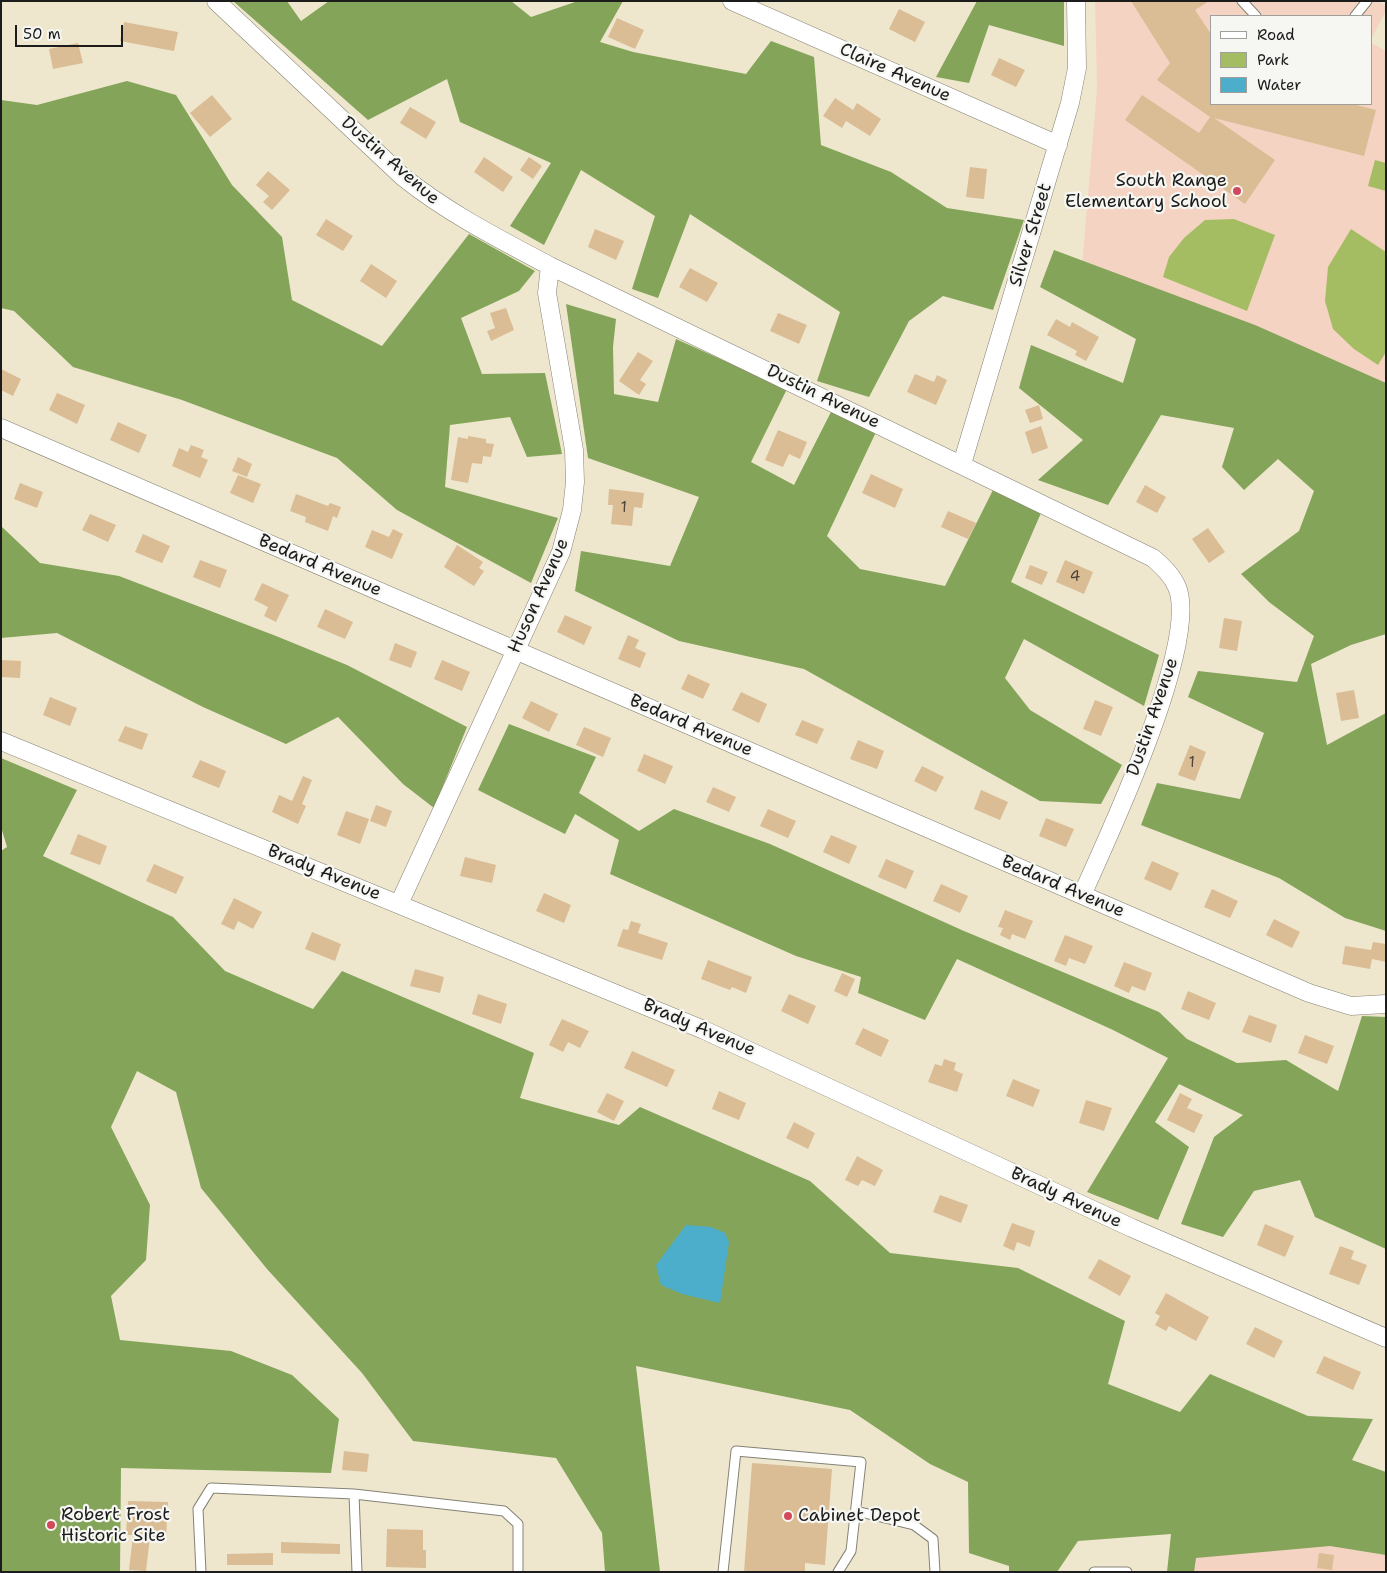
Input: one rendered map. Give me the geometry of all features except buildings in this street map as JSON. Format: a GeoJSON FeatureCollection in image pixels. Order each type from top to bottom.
{"type":"FeatureCollection","features":[{"type":"Feature","properties":{"kind":"street","name":"Dustin Avenue"},"geometry":{"type":"LineString","coordinates":[[216,1],[403,177],[429,198],[464,220],[550,266],[1153,558],[1164,568],[1177,587],[1181,607],[1176,644],[1165,689],[1127,791],[1082,895]]}},
{"type":"Feature","properties":{"kind":"street","name":"Claire Avenue"},"geometry":{"type":"LineString","coordinates":[[732,1],[1058,145]]}},
{"type":"Feature","properties":{"kind":"street","name":"Silver Street"},"geometry":{"type":"LineString","coordinates":[[962,464],[1058,145],[1077,68],[1076,1]]}},
{"type":"Feature","properties":{"kind":"street","name":"Huson Avenue"},"geometry":{"type":"LineString","coordinates":[[399,904],[561,552],[572,510],[574,450],[547,293],[550,266]]}},
{"type":"Feature","properties":{"kind":"street","name":"Bedard Avenue"},"geometry":{"type":"LineString","coordinates":[[1,428],[1330,1001],[1351,1006],[1386,1004]]}},
{"type":"Feature","properties":{"kind":"street","name":"Brady Avenue"},"geometry":{"type":"LineString","coordinates":[[1,741],[764,1055],[948,1144],[1132,1228],[1386,1338]]}},
{"type":"Feature","properties":{"kind":"lane"},"geometry":{"type":"LineString","coordinates":[[1242,1],[1255,15]]}},
{"type":"Feature","properties":{"kind":"lane"},"geometry":{"type":"LineString","coordinates":[[1357,15],[1367,1]]}},
{"type":"Feature","properties":{"kind":"lane"},"geometry":{"type":"LineString","coordinates":[[723,1572],[736,1451],[861,1462],[852,1551],[838,1572]]}},
{"type":"Feature","properties":{"kind":"lane"},"geometry":{"type":"LineString","coordinates":[[201,1572],[198,1509],[211,1488],[354,1494],[504,1511],[518,1524],[518,1572]]}},
{"type":"Feature","properties":{"kind":"lane"},"geometry":{"type":"LineString","coordinates":[[354,1494],[357,1572]]}},
{"type":"Feature","properties":{"kind":"lane"},"geometry":{"type":"LineString","coordinates":[[856,1511],[914,1525],[933,1539],[935,1572]]}},
{"type":"Feature","properties":{"kind":"lane"},"geometry":{"type":"LineString","coordinates":[[1094,1572],[1127,1572]]}},
{"type":"Feature","properties":{"kind":"shaded area","name":"South Range Elementary School"},"geometry":{"type":"Polygon","coordinates":[[[1095,1],[1378,1],[1386,6],[1386,11],[1372,37],[1372,15],[1210,15],[1210,105],[1372,105],[1372,44],[1386,51],[1386,398],[1081,278],[1097,89],[1095,1]]]}},
{"type":"Feature","properties":{"kind":"shaded area"},"geometry":{"type":"Polygon","coordinates":[[[1189,1477],[1386,1512],[1386,1572],[1176,1572],[1189,1477]]]}},
{"type":"Feature","properties":{"kind":"green space"},"geometry":{"type":"Polygon","coordinates":[[[233,1],[287,1],[301,21],[329,1],[511,1],[531,17],[578,1],[623,1],[600,42],[633,52],[746,74],[771,41],[814,57],[821,145],[891,172],[947,208],[1024,220],[993,310],[943,296],[909,321],[869,397],[817,381],[840,312],[690,214],[658,298],[632,289],[655,216],[581,170],[544,245],[510,226],[551,163],[460,122],[447,79],[368,120],[233,1]]]}},
{"type":"Feature","properties":{"kind":"green space"},"geometry":{"type":"Polygon","coordinates":[[[977,1],[1064,1],[1064,46],[989,25],[969,83],[936,77],[977,1]]]}},
{"type":"Feature","properties":{"kind":"green space"},"geometry":{"type":"Polygon","coordinates":[[[127,81],[176,95],[232,185],[282,237],[292,300],[382,346],[469,234],[535,271],[519,291],[461,318],[482,374],[545,373],[562,454],[527,457],[510,417],[450,425],[445,487],[558,518],[531,583],[397,510],[337,458],[182,400],[73,367],[14,311],[1,308],[1,100],[37,105],[127,81]]]}},
{"type":"Feature","properties":{"kind":"green space"},"geometry":{"type":"Polygon","coordinates":[[[1375,160],[1386,163],[1386,191],[1368,186],[1375,160]]]}},
{"type":"Feature","properties":{"kind":"green space"},"geometry":{"type":"Polygon","coordinates":[[[1234,219],[1275,235],[1247,311],[1163,277],[1169,257],[1184,238],[1205,220],[1234,219]]]}},
{"type":"Feature","properties":{"kind":"green space"},"geometry":{"type":"Polygon","coordinates":[[[1351,229],[1386,252],[1386,352],[1378,365],[1354,349],[1333,329],[1325,301],[1328,267],[1351,229]]]}},
{"type":"Feature","properties":{"kind":"green space"},"geometry":{"type":"Polygon","coordinates":[[[1054,250],[1255,325],[1386,383],[1386,634],[1351,645],[1311,664],[1327,745],[1386,713],[1386,931],[1345,918],[1279,878],[1141,825],[1157,783],[1240,799],[1264,733],[1188,697],[1198,671],[1297,682],[1314,636],[1269,602],[1241,574],[1299,531],[1314,491],[1278,459],[1244,490],[1222,467],[1234,428],[1161,415],[1108,505],[1038,480],[1083,440],[1019,388],[1031,345],[1123,383],[1136,339],[1040,287],[1054,250]]]}},
{"type":"Feature","properties":{"kind":"green space"},"geometry":{"type":"Polygon","coordinates":[[[566,304],[616,319],[613,347],[614,394],[658,402],[676,339],[787,389],[751,462],[794,485],[832,410],[876,432],[827,536],[860,569],[945,586],[993,490],[1041,513],[1011,582],[1159,655],[1144,706],[1024,639],[1005,678],[1030,710],[1122,765],[1101,804],[1040,801],[804,669],[679,641],[575,591],[581,551],[670,566],[699,497],[588,458],[566,304]]]}},
{"type":"Feature","properties":{"kind":"green space"},"geometry":{"type":"Polygon","coordinates":[[[1,526],[40,563],[119,576],[276,636],[347,665],[467,727],[434,808],[403,784],[338,717],[286,744],[203,707],[57,633],[1,638],[1,526]]]}},
{"type":"Feature","properties":{"kind":"green space"},"geometry":{"type":"Polygon","coordinates":[[[509,724],[596,757],[579,793],[639,831],[674,809],[770,844],[964,931],[1159,1012],[1187,1039],[1237,1063],[1286,1060],[1338,1091],[1362,1016],[1386,1017],[1386,1249],[1315,1217],[1300,1180],[1254,1191],[1223,1237],[1181,1224],[1214,1137],[1243,1115],[1179,1084],[1155,1122],[1189,1147],[1158,1220],[1087,1192],[1168,1058],[1113,1030],[957,959],[925,1020],[858,993],[861,977],[796,956],[610,874],[619,840],[575,814],[565,834],[478,790],[509,724]]]}},
{"type":"Feature","properties":{"kind":"green space"},"geometry":{"type":"Polygon","coordinates":[[[1,758],[77,790],[43,856],[173,917],[225,971],[313,1009],[342,971],[534,1053],[520,1098],[619,1125],[640,1107],[810,1181],[890,1253],[1018,1268],[1125,1321],[1108,1384],[1180,1412],[1210,1374],[1308,1416],[1373,1419],[1352,1460],[1386,1472],[1386,1555],[1330,1546],[1196,1558],[1194,1572],[1167,1572],[1171,1534],[1078,1541],[1057,1572],[1009,1572],[1009,1566],[969,1553],[968,1482],[930,1464],[850,1410],[636,1366],[660,1572],[605,1572],[602,1533],[556,1458],[413,1441],[362,1373],[267,1269],[201,1188],[176,1092],[137,1071],[111,1127],[150,1205],[146,1260],[111,1296],[120,1340],[231,1351],[292,1375],[339,1419],[331,1473],[121,1468],[120,1572],[1,1572],[1,851],[7,847],[1,827],[1,758]]]}},
{"type":"Feature","properties":{"kind":"water"},"geometry":{"type":"Polygon","coordinates":[[[686,1225],[711,1227],[725,1233],[729,1242],[720,1303],[682,1294],[661,1285],[656,1265],[686,1225]]]}},
{"type":"Feature","properties":{"kind":"place","name":"South Range Elementary School"},"geometry":{"type":"Point","coordinates":[1237,191]}},
{"type":"Feature","properties":{"kind":"place","name":"Cabinet Depot"},"geometry":{"type":"Point","coordinates":[788,1516]}},
{"type":"Feature","properties":{"kind":"place","name":"Robert Frost Historic Site"},"geometry":{"type":"Point","coordinates":[51,1525]}}]}
